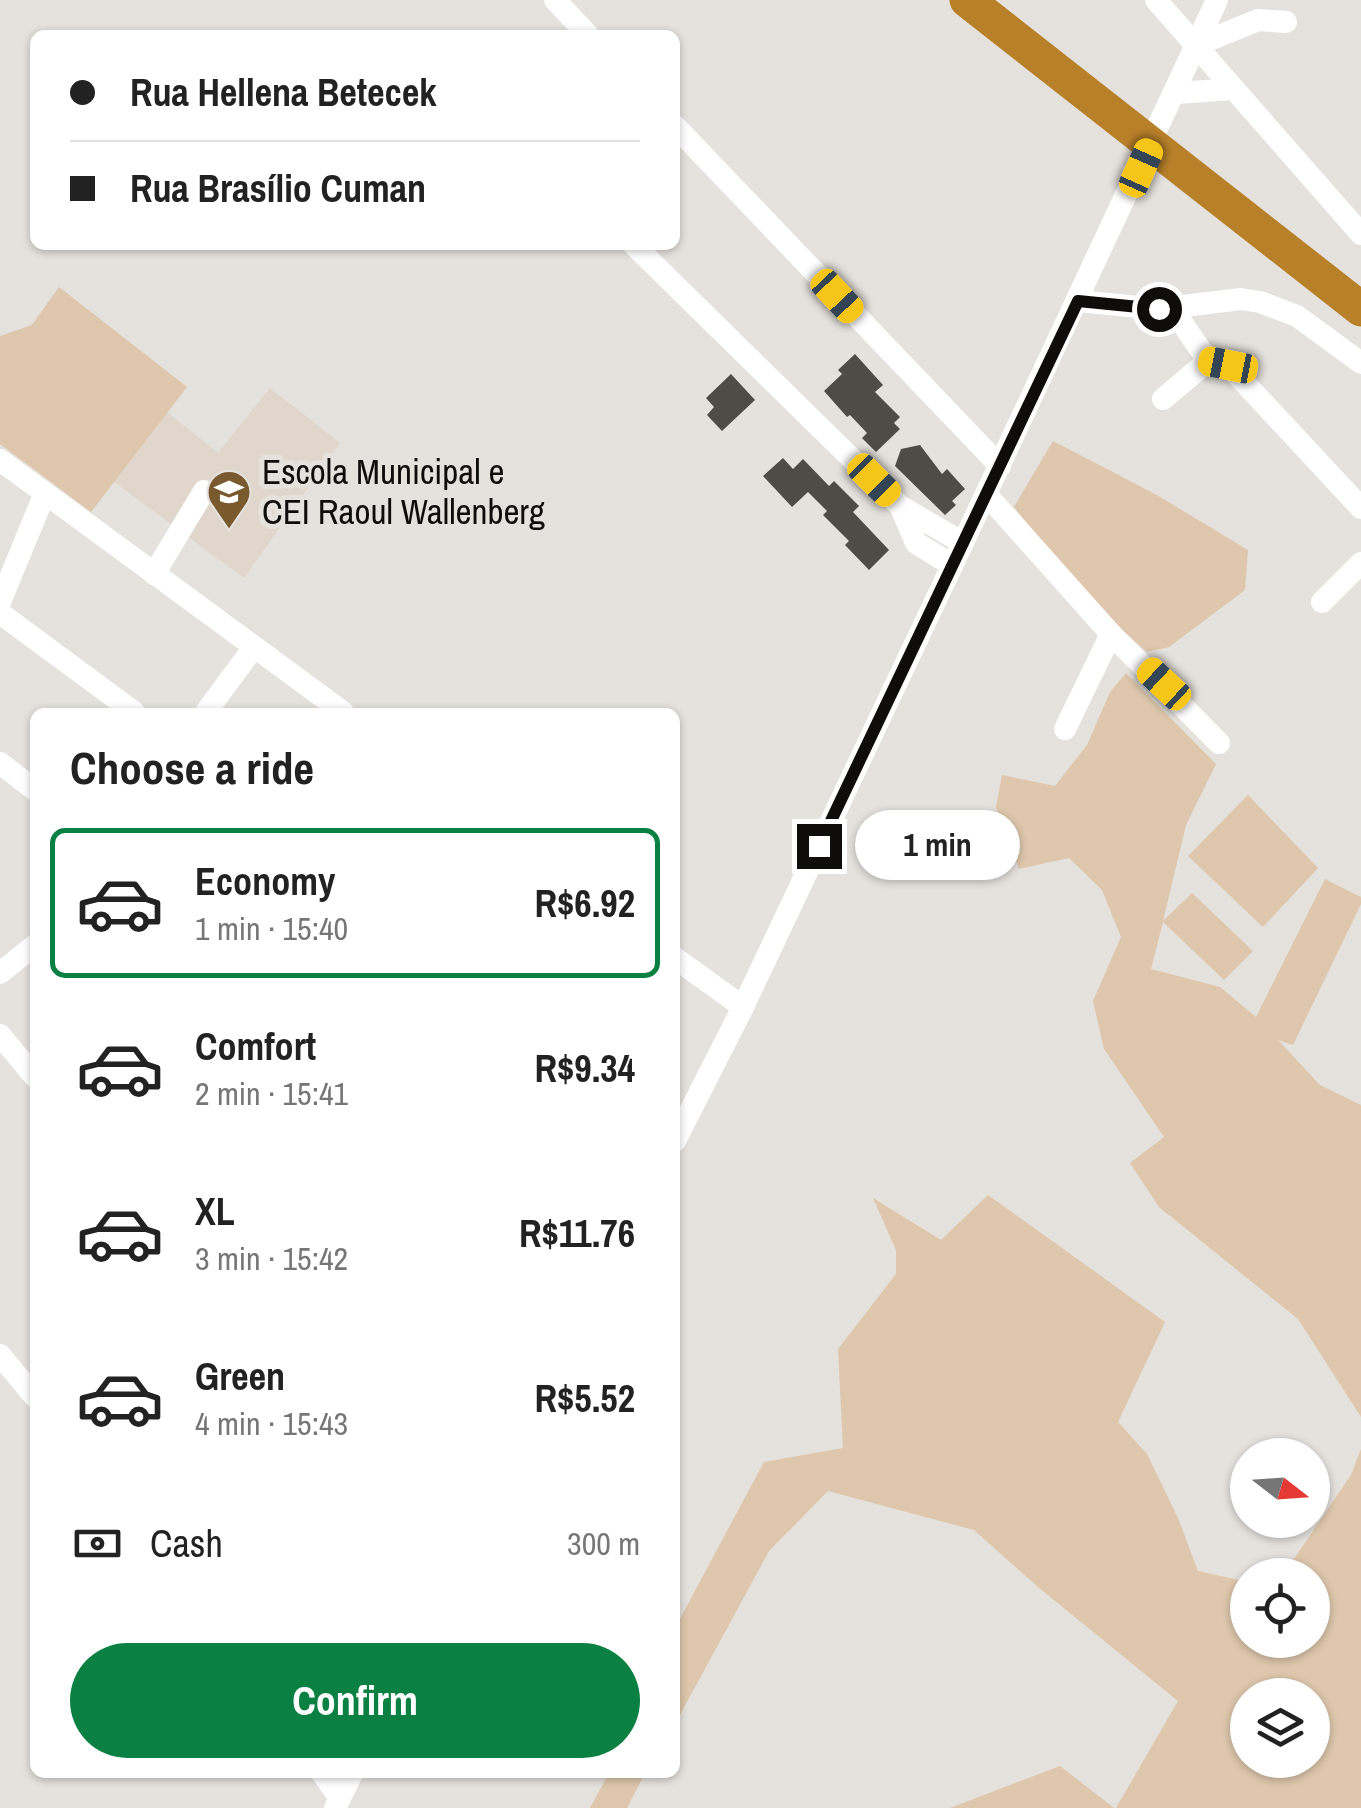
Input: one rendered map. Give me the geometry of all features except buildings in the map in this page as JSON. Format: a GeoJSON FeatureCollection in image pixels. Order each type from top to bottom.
{"type":"FeatureCollection","features":[{"type":"Feature","properties":{"kind":"highway"},"geometry":{"type":"LineString","coordinates":[[968,0],[1361,308]]}},
{"type":"Feature","properties":{"kind":"street"},"geometry":{"type":"LineString","coordinates":[[555,0],[583,30]]}},
{"type":"Feature","properties":{"kind":"street"},"geometry":{"type":"LineString","coordinates":[[1156,0],[1361,234]]}},
{"type":"Feature","properties":{"kind":"street"},"geometry":{"type":"LineString","coordinates":[[680,1131],[1000,466],[1217,0]]}},
{"type":"Feature","properties":{"kind":"street"},"geometry":{"type":"LineString","coordinates":[[1197,45],[1258,20],[1286,22]]}},
{"type":"Feature","properties":{"kind":"street"},"geometry":{"type":"LineString","coordinates":[[1173,99],[1234,89]]}},
{"type":"Feature","properties":{"kind":"street"},"geometry":{"type":"LineString","coordinates":[[680,131],[1000,466]]}},
{"type":"Feature","properties":{"kind":"street"},"geometry":{"type":"LineString","coordinates":[[639,250],[900,506],[963,543]]}},
{"type":"Feature","properties":{"kind":"street"},"geometry":{"type":"LineString","coordinates":[[1078,301],[1172,308],[1242,299],[1260,302],[1297,316],[1361,363]]}},
{"type":"Feature","properties":{"kind":"street"},"geometry":{"type":"LineString","coordinates":[[1172,308],[1208,361],[1228,365],[1361,508]]}},
{"type":"Feature","properties":{"kind":"street"},"geometry":{"type":"LineString","coordinates":[[1163,399],[1208,361]]}},
{"type":"Feature","properties":{"kind":"street"},"geometry":{"type":"LineString","coordinates":[[0,460],[338,708]]}},
{"type":"Feature","properties":{"kind":"street"},"geometry":{"type":"LineString","coordinates":[[154,574],[204,490]]}},
{"type":"Feature","properties":{"kind":"street"},"geometry":{"type":"LineString","coordinates":[[0,602],[46,494]]}},
{"type":"Feature","properties":{"kind":"street"},"geometry":{"type":"LineString","coordinates":[[986,494],[1111,634],[1219,742]]}},
{"type":"Feature","properties":{"kind":"street"},"geometry":{"type":"LineString","coordinates":[[900,506],[916,542],[952,565]]}},
{"type":"Feature","properties":{"kind":"street"},"geometry":{"type":"LineString","coordinates":[[1322,602],[1361,563]]}},
{"type":"Feature","properties":{"kind":"street"},"geometry":{"type":"LineString","coordinates":[[0,613],[129,708]]}},
{"type":"Feature","properties":{"kind":"street"},"geometry":{"type":"LineString","coordinates":[[1066,728],[1111,634]]}},
{"type":"Feature","properties":{"kind":"street"},"geometry":{"type":"LineString","coordinates":[[209,708],[254,647]]}},
{"type":"Feature","properties":{"kind":"street"},"geometry":{"type":"LineString","coordinates":[[0,763],[30,786]]}},
{"type":"Feature","properties":{"kind":"street"},"geometry":{"type":"LineString","coordinates":[[0,972],[30,949]]}},
{"type":"Feature","properties":{"kind":"street"},"geometry":{"type":"LineString","coordinates":[[680,962],[743,1007]]}},
{"type":"Feature","properties":{"kind":"street"},"geometry":{"type":"LineString","coordinates":[[0,1036],[30,1070]]}},
{"type":"Feature","properties":{"kind":"street"},"geometry":{"type":"LineString","coordinates":[[0,1355],[30,1391]]}},
{"type":"Feature","properties":{"kind":"street"},"geometry":{"type":"LineString","coordinates":[[324,1778],[338,1803]]}},
{"type":"Feature","properties":{"kind":"street"},"geometry":{"type":"LineString","coordinates":[[338,1803],[351,1778]]}},
{"type":"Feature","properties":{"kind":"shaded area"},"geometry":{"type":"Polygon","coordinates":[[[59,287],[187,387],[91,512],[0,444],[0,336],[32,325],[59,287]]]}},
{"type":"Feature","properties":{"kind":"shaded area","name":"Escola Municipal e CEI Raoul Wallenberg"},"geometry":{"type":"Polygon","coordinates":[[[270,388],[340,443],[244,578],[114,482],[167,412],[218,453],[270,388]]]}},
{"type":"Feature","properties":{"kind":"shaded area"},"geometry":{"type":"Polygon","coordinates":[[[1053,441],[1155,494],[1248,550],[1245,590],[1169,647],[1147,652],[1095,606],[1014,507],[1053,441]]]}},
{"type":"Feature","properties":{"kind":"shaded area"},"geometry":{"type":"Polygon","coordinates":[[[1126,673],[1216,764],[1186,825],[1163,921],[1192,893],[1253,951],[1224,980],[1163,922],[1151,969],[1220,987],[1256,1017],[1325,879],[1361,897],[1293,1045],[1278,1040],[1320,1085],[1361,1105],[1361,1417],[1298,1319],[1159,1207],[1130,1163],[1164,1137],[1104,1049],[1093,1001],[1121,937],[1102,890],[1069,858],[1019,869],[996,807],[1002,775],[1055,786],[1087,745],[1110,692],[1126,673]]]}},
{"type":"Feature","properties":{"kind":"shaded area"},"geometry":{"type":"Polygon","coordinates":[[[1248,795],[1318,868],[1263,927],[1188,856],[1248,795]]]}},
{"type":"Feature","properties":{"kind":"shaded area"},"geometry":{"type":"Polygon","coordinates":[[[988,1195],[1165,1322],[1118,1422],[1147,1454],[1198,1571],[1230,1578],[1230,1658],[1330,1658],[1330,1558],[1295,1558],[1308,1538],[1330,1538],[1330,1506],[1351,1475],[1361,1449],[1361,1808],[1116,1808],[1178,1701],[974,1530],[828,1491],[769,1551],[680,1715],[680,1619],[764,1462],[843,1448],[838,1349],[896,1274],[896,1250],[873,1198],[941,1240],[988,1195]]]}},
{"type":"Feature","properties":{"kind":"shaded area"},"geometry":{"type":"Polygon","coordinates":[[[1060,1766],[1114,1808],[950,1808],[1060,1766]]]}},
{"type":"Feature","properties":{"kind":"shaded area"},"geometry":{"type":"Polygon","coordinates":[[[606,1778],[642,1778],[627,1808],[590,1808],[606,1778]]]}},
{"type":"Feature","properties":{"kind":"place","name":"Escola Municipal e CEI Raoul Wallenberg"},"geometry":{"type":"Point","coordinates":[229,530]}},
{"type":"Feature","properties":{"kind":"route"},"geometry":{"type":"LineString","coordinates":[[819,846],[1078,301],[1159,309]]}}]}
